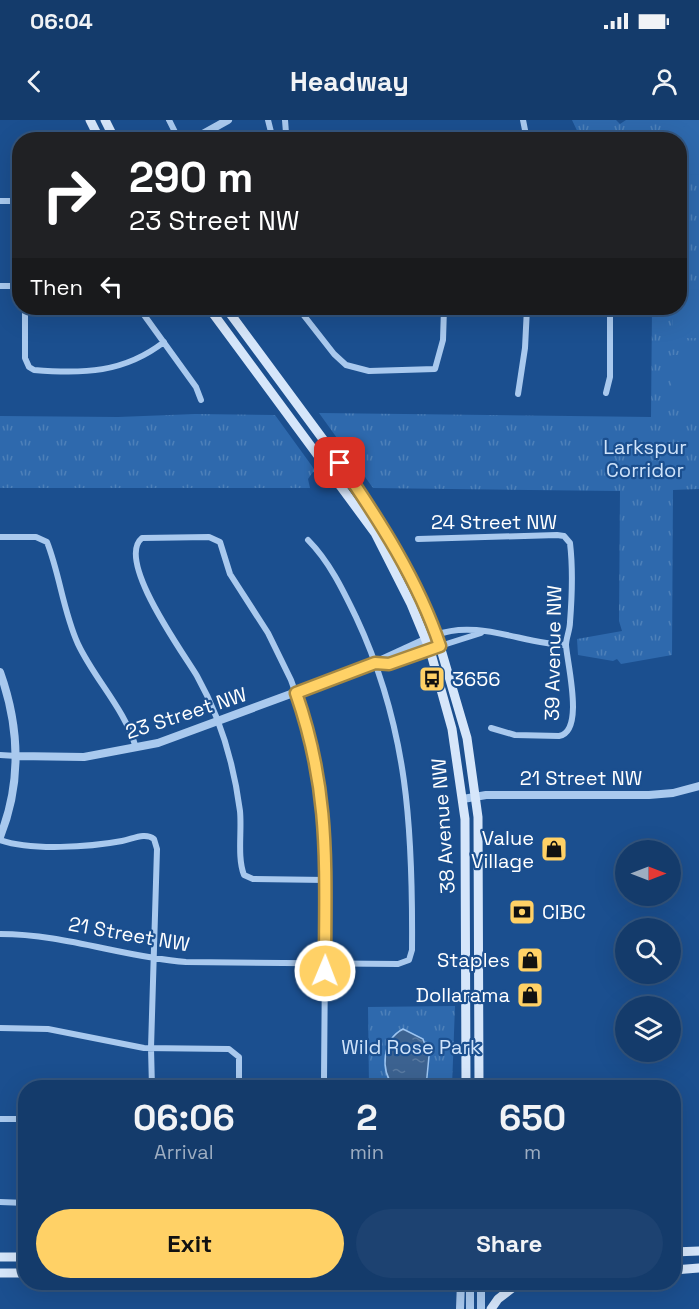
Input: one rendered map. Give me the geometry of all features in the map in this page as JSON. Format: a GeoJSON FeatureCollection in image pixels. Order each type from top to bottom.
{"type":"FeatureCollection","features":[{"type":"Feature","properties":{"kind":"main road","name":"38 Avenue NW"},"geometry":{"type":"LineString","coordinates":[[215,315],[365,519],[411,604],[430,650],[452,729],[463,799],[467,878],[466,1080]]}},
{"type":"Feature","properties":{"kind":"main road","name":"38 Avenue NW"},"geometry":{"type":"LineString","coordinates":[[231,315],[363,496],[395,548],[440,646],[467,738],[476,797],[480,856],[479,1080]]}},
{"type":"Feature","properties":{"kind":"main road"},"geometry":{"type":"LineString","coordinates":[[681,1252],[699,1251]]}},
{"type":"Feature","properties":{"kind":"main road"},"geometry":{"type":"LineString","coordinates":[[0,1257],[18,1257]]}},
{"type":"Feature","properties":{"kind":"main road"},"geometry":{"type":"LineString","coordinates":[[681,1269],[699,1268]]}},
{"type":"Feature","properties":{"kind":"main road"},"geometry":{"type":"LineString","coordinates":[[0,1273],[18,1273]]}},
{"type":"Feature","properties":{"kind":"main road"},"geometry":{"type":"LineString","coordinates":[[491,1309],[498,1299],[510,1290]]}},
{"type":"Feature","properties":{"kind":"street"},"geometry":{"type":"LineString","coordinates":[[206,132],[228,120]]}},
{"type":"Feature","properties":{"kind":"street"},"geometry":{"type":"LineString","coordinates":[[25,315],[25,358],[29,367],[39,370],[114,368],[141,358],[164,342]]}},
{"type":"Feature","properties":{"kind":"street"},"geometry":{"type":"LineString","coordinates":[[144,315],[196,387],[201,400]]}},
{"type":"Feature","properties":{"kind":"street"},"geometry":{"type":"LineString","coordinates":[[303,315],[334,354],[346,365],[369,371],[435,369],[443,340],[444,315]]}},
{"type":"Feature","properties":{"kind":"street"},"geometry":{"type":"LineString","coordinates":[[518,394],[527,315]]}},
{"type":"Feature","properties":{"kind":"street"},"geometry":{"type":"LineString","coordinates":[[606,393],[610,377],[610,315]]}},
{"type":"Feature","properties":{"kind":"street","name":"24 Street NW"},"geometry":{"type":"LineString","coordinates":[[418,539],[557,535],[569,540]]}},
{"type":"Feature","properties":{"kind":"street"},"geometry":{"type":"LineString","coordinates":[[0,537],[36,537],[47,542],[78,644],[100,683],[124,718],[136,748]]}},
{"type":"Feature","properties":{"kind":"street"},"geometry":{"type":"LineString","coordinates":[[323,1080],[326,880],[325,827],[321,783],[312,742],[296,693],[268,633],[230,574],[219,542],[209,537],[142,538],[136,549],[148,594],[166,631],[197,677],[217,721],[228,754],[238,797],[244,875],[253,879],[326,880]]}},
{"type":"Feature","properties":{"kind":"street","name":"21 Street NW"},"geometry":{"type":"LineString","coordinates":[[0,934],[63,938],[155,958],[186,962],[402,964],[411,955],[412,864],[406,787],[396,729],[375,663],[343,591],[320,551],[308,540]]}},
{"type":"Feature","properties":{"kind":"street","name":"39 Avenue NW"},"geometry":{"type":"LineString","coordinates":[[491,728],[522,735],[562,735],[569,730],[572,682],[566,645],[570,618],[569,540]]}},
{"type":"Feature","properties":{"kind":"street","name":"23 Street NW"},"geometry":{"type":"LineString","coordinates":[[0,755],[84,757],[136,748],[296,693],[375,663],[436,635],[464,628],[566,645]]}},
{"type":"Feature","properties":{"kind":"street","name":"23 Street NW"},"geometry":{"type":"LineString","coordinates":[[375,663],[389,664],[482,632]]}},
{"type":"Feature","properties":{"kind":"street"},"geometry":{"type":"LineString","coordinates":[[0,672],[14,720],[17,756],[16,778],[4,815],[0,839],[19,844],[85,844],[145,836],[152,837],[157,849],[151,1048],[153,1080]]}},
{"type":"Feature","properties":{"kind":"street","name":"21 Street NW"},"geometry":{"type":"LineString","coordinates":[[463,799],[650,795],[699,786]]}},
{"type":"Feature","properties":{"kind":"street"},"geometry":{"type":"LineString","coordinates":[[0,1028],[48,1029],[151,1048],[226,1048],[236,1051],[239,1059],[239,1080]]}},
{"type":"Feature","properties":{"kind":"street"},"geometry":{"type":"LineString","coordinates":[[0,1119],[18,1119]]}},
{"type":"Feature","properties":{"kind":"street"},"geometry":{"type":"LineString","coordinates":[[0,1202],[18,1203]]}},
{"type":"Feature","properties":{"kind":"street"},"geometry":{"type":"LineString","coordinates":[[460,1309],[461,1290]]}},
{"type":"Feature","properties":{"kind":"street"},"geometry":{"type":"LineString","coordinates":[[470,1290],[470,1309]]}},
{"type":"Feature","properties":{"kind":"street"},"geometry":{"type":"LineString","coordinates":[[481,1290],[481,1309]]}},
{"type":"Feature","properties":{"kind":"green space","name":"Larkspur Corridor"},"geometry":{"type":"Polygon","coordinates":[[[572,120],[616,120],[620,124],[626,120],[699,120],[699,489],[673,490],[672,655],[621,664],[617,659],[613,661],[578,655],[577,639],[622,631],[619,621],[620,491],[373,488],[319,413],[651,417],[652,315],[687,315],[687,132],[578,132],[572,120]]]}},
{"type":"Feature","properties":{"kind":"green space"},"geometry":{"type":"Polygon","coordinates":[[[692,120],[699,120],[699,175],[687,174],[687,132],[678,132],[692,120]]]}},
{"type":"Feature","properties":{"kind":"green space"},"geometry":{"type":"Polygon","coordinates":[[[687,289],[699,290],[699,338],[673,338],[673,315],[687,315],[687,289]]]}},
{"type":"Feature","properties":{"kind":"green space"},"geometry":{"type":"Polygon","coordinates":[[[672,355],[699,355],[699,404],[672,404],[672,355]]]}},
{"type":"Feature","properties":{"kind":"green space"},"geometry":{"type":"Polygon","coordinates":[[[195,414],[275,415],[317,473],[313,472],[308,479],[310,488],[0,488],[0,416],[118,417],[195,414]]]}},
{"type":"Feature","properties":{"kind":"green space","name":"Wild Rose Park"},"geometry":{"type":"Polygon","coordinates":[[[455,1006],[452,1080],[369,1080],[368,1007],[455,1006]]]}},
{"type":"Feature","properties":{"kind":"water"},"geometry":{"type":"Polygon","coordinates":[[[403,1029],[423,1039],[429,1056],[427,1080],[390,1080],[385,1056],[396,1034],[403,1029]]]}},
{"type":"Feature","properties":{"kind":"place","name":"3656"},"geometry":{"type":"Point","coordinates":[432,679]}},
{"type":"Feature","properties":{"kind":"place","name":"Value Village"},"geometry":{"type":"Point","coordinates":[554,849]}},
{"type":"Feature","properties":{"kind":"place","name":"CIBC"},"geometry":{"type":"Point","coordinates":[522,912]}},
{"type":"Feature","properties":{"kind":"place","name":"Staples"},"geometry":{"type":"Point","coordinates":[530,960]}},
{"type":"Feature","properties":{"kind":"place","name":"Dollarama"},"geometry":{"type":"Point","coordinates":[530,995]}},
{"type":"Feature","properties":{"kind":"route"},"geometry":{"type":"LineString","coordinates":[[325,971],[326,841],[321,783],[312,742],[296,693],[375,663],[389,664],[440,646],[429,616],[395,548],[340,463]]}}]}
